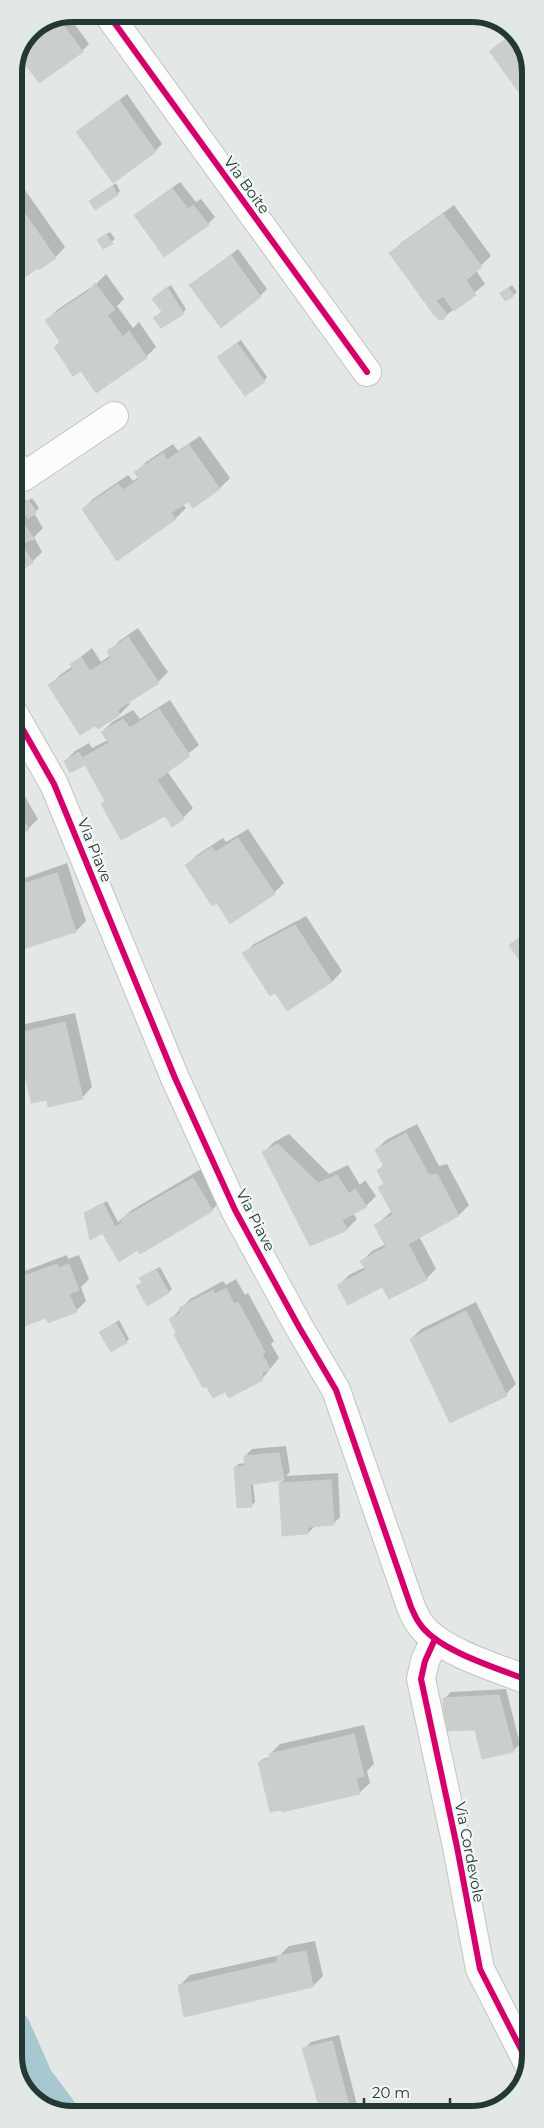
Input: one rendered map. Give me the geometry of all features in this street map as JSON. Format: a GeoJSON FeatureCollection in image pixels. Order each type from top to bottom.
{"type":"FeatureCollection","features":[{"type":"Feature","properties":{"kind":"street","name":"Via Boite"},"geometry":{"type":"LineString","coordinates":[[114,22],[367,372]]}},
{"type":"Feature","properties":{"kind":"street"},"geometry":{"type":"LineString","coordinates":[[22,476],[23,477],[114,416]]}},
{"type":"Feature","properties":{"kind":"street","name":"Via Piave"},"geometry":{"type":"LineString","coordinates":[[22,728],[54,784],[175,1078],[235,1210],[298,1328],[336,1390],[411,1607],[420,1625],[435,1639],[451,1649],[522,1679]]}},
{"type":"Feature","properties":{"kind":"street","name":"Via Cordevole"},"geometry":{"type":"LineString","coordinates":[[435,1639],[425,1661],[421,1679],[457,1847],[480,1969],[522,2051]]}},
{"type":"Feature","properties":{"kind":"building"},"geometry":{"type":"Polygon","coordinates":[[[62,23],[83,52],[39,83],[23,62],[26,53],[37,37],[53,26],[62,23]]]}},
{"type":"Feature","properties":{"kind":"building"},"geometry":{"type":"Polygon","coordinates":[[[508,38],[515,47],[521,63],[522,96],[489,51],[508,38]]]}},
{"type":"Feature","properties":{"kind":"building"},"geometry":{"type":"Polygon","coordinates":[[[119,100],[156,152],[113,183],[76,132],[119,100]]]}},
{"type":"Feature","properties":{"kind":"building"},"geometry":{"type":"Polygon","coordinates":[[[112,186],[118,195],[95,210],[89,201],[112,186]]]}},
{"type":"Feature","properties":{"kind":"building"},"geometry":{"type":"Polygon","coordinates":[[[172,188],[188,209],[193,205],[209,225],[164,257],[134,215],[172,188]]]}},
{"type":"Feature","properties":{"kind":"building"},"geometry":{"type":"Polygon","coordinates":[[[22,209],[56,258],[39,270],[38,268],[22,279],[22,209]]]}},
{"type":"Feature","properties":{"kind":"building"},"geometry":{"type":"Polygon","coordinates":[[[443,214],[482,267],[466,280],[476,295],[454,311],[443,296],[436,301],[446,313],[444,319],[440,320],[434,315],[389,253],[443,214]]]}},
{"type":"Feature","properties":{"kind":"building"},"geometry":{"type":"Polygon","coordinates":[[[106,234],[113,244],[103,249],[97,240],[106,234]]]}},
{"type":"Feature","properties":{"kind":"building"},"geometry":{"type":"Polygon","coordinates":[[[231,255],[261,297],[221,328],[189,285],[231,255]]]}},
{"type":"Feature","properties":{"kind":"building"},"geometry":{"type":"Polygon","coordinates":[[[95,283],[115,310],[107,315],[123,337],[129,331],[147,358],[96,393],[81,371],[73,376],[54,347],[60,342],[45,320],[89,291],[95,283]]]}},
{"type":"Feature","properties":{"kind":"building"},"geometry":{"type":"Polygon","coordinates":[[[167,287],[184,314],[161,328],[153,318],[162,312],[152,299],[167,287]]]}},
{"type":"Feature","properties":{"kind":"building"},"geometry":{"type":"Polygon","coordinates":[[[508,288],[514,296],[505,301],[500,293],[508,288]]]}},
{"type":"Feature","properties":{"kind":"building"},"geometry":{"type":"Polygon","coordinates":[[[237,343],[265,382],[245,396],[217,357],[237,343]]]}},
{"type":"Feature","properties":{"kind":"building"},"geometry":{"type":"Polygon","coordinates":[[[189,445],[220,489],[193,508],[188,502],[171,513],[176,519],[117,561],[82,509],[118,484],[123,490],[139,479],[134,472],[163,453],[167,460],[189,445]]]}},
{"type":"Feature","properties":{"kind":"building"},"geometry":{"type":"Polygon","coordinates":[[[28,500],[37,512],[28,519],[22,510],[22,505],[28,500]]]}},
{"type":"Feature","properties":{"kind":"building"},"geometry":{"type":"Polygon","coordinates":[[[22,520],[34,539],[22,544],[22,520]]]}},
{"type":"Feature","properties":{"kind":"building"},"geometry":{"type":"Polygon","coordinates":[[[22,544],[33,563],[22,569],[22,544]]]}},
{"type":"Feature","properties":{"kind":"building"},"geometry":{"type":"Polygon","coordinates":[[[128,637],[159,683],[117,710],[120,715],[98,729],[95,726],[80,735],[48,685],[73,669],[70,664],[81,657],[90,671],[111,658],[107,651],[128,637]]]}},
{"type":"Feature","properties":{"kind":"building"},"geometry":{"type":"Polygon","coordinates":[[[159,709],[190,756],[157,780],[184,819],[172,827],[165,816],[121,840],[101,804],[105,801],[85,765],[70,773],[64,761],[79,752],[82,758],[109,743],[101,732],[123,719],[130,728],[159,709]]]}},
{"type":"Feature","properties":{"kind":"building"},"geometry":{"type":"Polygon","coordinates":[[[22,818],[29,830],[22,834],[22,818]]]}},
{"type":"Feature","properties":{"kind":"building"},"geometry":{"type":"Polygon","coordinates":[[[238,838],[275,894],[230,924],[217,903],[212,906],[185,865],[212,847],[215,852],[238,838]]]}},
{"type":"Feature","properties":{"kind":"building"},"geometry":{"type":"Polygon","coordinates":[[[57,873],[76,932],[23,949],[22,884],[57,873]]]}},
{"type":"Feature","properties":{"kind":"building"},"geometry":{"type":"Polygon","coordinates":[[[295,925],[332,982],[287,1011],[275,993],[270,996],[242,953],[295,925]]]}},
{"type":"Feature","properties":{"kind":"building"},"geometry":{"type":"Polygon","coordinates":[[[522,936],[522,964],[509,945],[522,936]]]}},
{"type":"Feature","properties":{"kind":"building"},"geometry":{"type":"Polygon","coordinates":[[[65,1022],[83,1099],[48,1107],[47,1100],[31,1103],[22,1062],[22,1032],[65,1022]]]}},
{"type":"Feature","properties":{"kind":"building"},"geometry":{"type":"Polygon","coordinates":[[[406,1133],[429,1175],[437,1174],[459,1216],[408,1244],[427,1280],[389,1299],[382,1287],[348,1305],[337,1285],[366,1270],[360,1261],[386,1247],[374,1225],[393,1215],[378,1187],[384,1184],[377,1170],[384,1167],[375,1150],[406,1133]]]}},
{"type":"Feature","properties":{"kind":"building"},"geometry":{"type":"Polygon","coordinates":[[[278,1144],[318,1183],[337,1175],[349,1194],[355,1189],[367,1207],[342,1220],[348,1230],[310,1246],[262,1152],[278,1144]]]}},
{"type":"Feature","properties":{"kind":"building"},"geometry":{"type":"Polygon","coordinates":[[[193,1178],[213,1211],[140,1254],[138,1250],[119,1262],[103,1234],[122,1223],[121,1219],[193,1178]]]}},
{"type":"Feature","properties":{"kind":"building"},"geometry":{"type":"Polygon","coordinates":[[[103,1203],[115,1227],[90,1240],[84,1213],[103,1203]]]}},
{"type":"Feature","properties":{"kind":"building"},"geometry":{"type":"Polygon","coordinates":[[[57,1264],[58,1268],[69,1264],[79,1290],[69,1294],[77,1312],[48,1323],[46,1318],[22,1327],[22,1277],[57,1264]]]}},
{"type":"Feature","properties":{"kind":"building"},"geometry":{"type":"Polygon","coordinates":[[[156,1270],[169,1293],[147,1306],[136,1286],[142,1283],[139,1278],[156,1270]]]}},
{"type":"Feature","properties":{"kind":"building"},"geometry":{"type":"Polygon","coordinates":[[[226,1288],[234,1304],[238,1302],[265,1352],[262,1354],[270,1369],[260,1374],[263,1380],[229,1398],[225,1392],[213,1398],[206,1386],[203,1388],[174,1335],[176,1333],[169,1319],[181,1313],[179,1308],[213,1290],[215,1294],[226,1288]]]}},
{"type":"Feature","properties":{"kind":"building"},"geometry":{"type":"Polygon","coordinates":[[[466,1311],[507,1396],[450,1423],[410,1339],[466,1311]]]}},
{"type":"Feature","properties":{"kind":"building"},"geometry":{"type":"Polygon","coordinates":[[[116,1323],[127,1343],[111,1352],[99,1332],[116,1323]]]}},
{"type":"Feature","properties":{"kind":"building"},"geometry":{"type":"Polygon","coordinates":[[[279,1453],[284,1480],[247,1485],[244,1456],[279,1453]]]}},
{"type":"Feature","properties":{"kind":"building"},"geometry":{"type":"Polygon","coordinates":[[[245,1466],[247,1485],[250,1484],[252,1507],[237,1508],[234,1467],[245,1466]]]}},
{"type":"Feature","properties":{"kind":"building"},"geometry":{"type":"Polygon","coordinates":[[[331,1480],[334,1525],[308,1527],[308,1534],[282,1536],[279,1483],[331,1480]]]}},
{"type":"Feature","properties":{"kind":"building"},"geometry":{"type":"Polygon","coordinates":[[[499,1695],[514,1752],[482,1759],[475,1730],[444,1731],[443,1698],[499,1695]]]}},
{"type":"Feature","properties":{"kind":"building"},"geometry":{"type":"Polygon","coordinates":[[[354,1734],[364,1776],[356,1778],[360,1794],[282,1812],[269,1754],[354,1734]]]}},
{"type":"Feature","properties":{"kind":"building"},"geometry":{"type":"Polygon","coordinates":[[[270,1759],[282,1810],[270,1812],[258,1762],[270,1759]]]}},
{"type":"Feature","properties":{"kind":"building"},"geometry":{"type":"Polygon","coordinates":[[[306,1951],[313,1987],[184,2017],[178,1985],[278,1962],[277,1956],[306,1951]]]}},
{"type":"Feature","properties":{"kind":"building"},"geometry":{"type":"Polygon","coordinates":[[[332,2041],[349,2106],[319,2106],[302,2048],[332,2041]]]}},
{"type":"Feature","properties":{"kind":"waterway"},"geometry":{"type":"LineString","coordinates":[[22,2042],[38,2078],[57,2103]]}},
{"type":"Feature","properties":{"kind":"cycle path"},"geometry":{"type":"LineString","coordinates":[[114,22],[367,372]]}},
{"type":"Feature","properties":{"kind":"cycle path"},"geometry":{"type":"LineString","coordinates":[[22,728],[54,784],[175,1078],[235,1210],[336,1390],[416,1618],[429,1634],[455,1651],[522,1678]]}},
{"type":"Feature","properties":{"kind":"cycle path"},"geometry":{"type":"LineString","coordinates":[[435,1639],[425,1661],[421,1679],[457,1847],[480,1969],[522,2051]]}}]}
